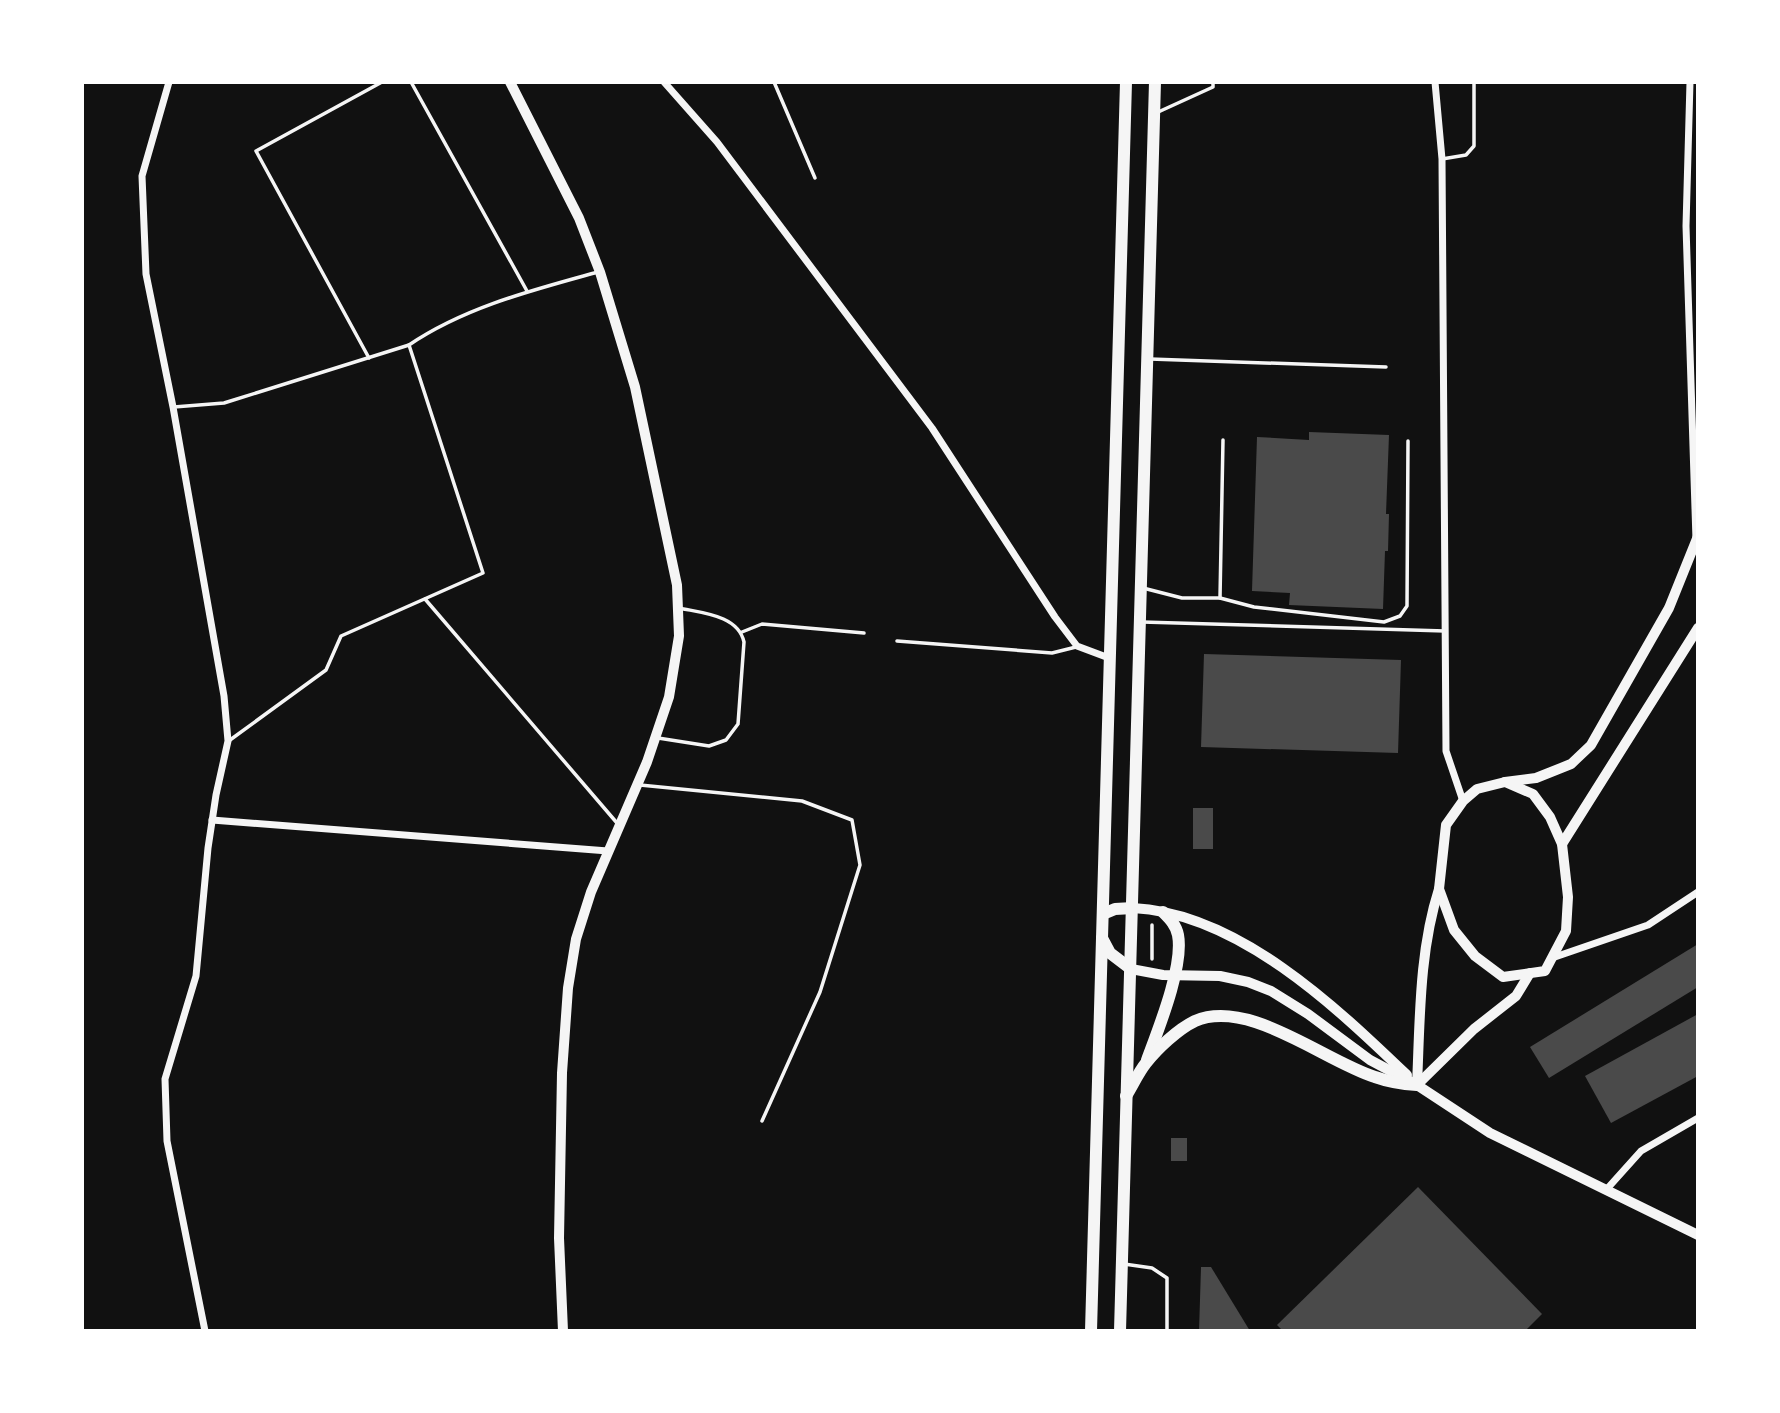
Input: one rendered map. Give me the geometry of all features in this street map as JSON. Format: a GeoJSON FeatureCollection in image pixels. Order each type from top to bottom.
{"type":"FeatureCollection","features":[{"type":"Feature","properties":{"kind":"main road"},"geometry":{"type":"LineString","coordinates":[[1091,1331],[1126,82]]}},
{"type":"Feature","properties":{"kind":"main road"},"geometry":{"type":"LineString","coordinates":[[1120,1331],[1155,82]]}},
{"type":"Feature","properties":{"kind":"main road"},"geometry":{"type":"LineString","coordinates":[[1103,914],[1115,909],[1155,909],[1175,928],[1178,938],[1174,975],[1159,1028],[1146,1063],[1126,1096]]}},
{"type":"Feature","properties":{"kind":"main road"},"geometry":{"type":"LineString","coordinates":[[1158,914],[1226,935],[1284,969],[1359,1029],[1417,1085]]}},
{"type":"Feature","properties":{"kind":"main road"},"geometry":{"type":"LineString","coordinates":[[1102,938],[1110,953],[1131,969],[1152,974],[1220,976],[1248,982],[1271,991],[1308,1014],[1370,1060],[1417,1085],[1490,1133],[1698,1236]]}},
{"type":"Feature","properties":{"kind":"main road"},"geometry":{"type":"LineString","coordinates":[[1146,1063],[1195,1021],[1246,1018],[1373,1077],[1397,1084],[1417,1085]]}},
{"type":"Feature","properties":{"kind":"street"},"geometry":{"type":"LineString","coordinates":[[169,82],[142,176],[146,274],[173,407],[224,696],[228,741],[212,820],[196,976],[165,1079],[167,1141],[205,1331]]}},
{"type":"Feature","properties":{"kind":"street"},"geometry":{"type":"LineString","coordinates":[[510,82],[579,218],[600,272],[635,387],[677,585],[678,608],[679,636],[669,698],[656,738],[591,892],[576,939],[568,988],[562,1073],[560,1197],[563,1331]]}},
{"type":"Feature","properties":{"kind":"street"},"geometry":{"type":"LineString","coordinates":[[664,82],[717,142],[932,428],[1077,646],[1110,658]]}},
{"type":"Feature","properties":{"kind":"street"},"geometry":{"type":"LineString","coordinates":[[1435,82],[1442,159],[1446,751],[1463,801]]}},
{"type":"Feature","properties":{"kind":"street"},"geometry":{"type":"LineString","coordinates":[[1417,1085],[1419,1024],[1429,920],[1439,889],[1446,825],[1463,801],[1479,788],[1536,778],[1571,764],[1591,745],[1669,608],[1697,539],[1686,226],[1690,82]]}},
{"type":"Feature","properties":{"kind":"street"},"geometry":{"type":"LineString","coordinates":[[1562,844],[1698,628]]}},
{"type":"Feature","properties":{"kind":"street"},"geometry":{"type":"LineString","coordinates":[[1439,889],[1454,930],[1475,956],[1503,977],[1545,971],[1566,931],[1568,897],[1562,844],[1550,817],[1533,794],[1505,782]]}},
{"type":"Feature","properties":{"kind":"street"},"geometry":{"type":"LineString","coordinates":[[212,820],[608,851]]}},
{"type":"Feature","properties":{"kind":"street"},"geometry":{"type":"LineString","coordinates":[[1552,958],[1648,925],[1698,892]]}},
{"type":"Feature","properties":{"kind":"street"},"geometry":{"type":"LineString","coordinates":[[1417,1085],[1474,1029],[1516,996],[1530,974]]}},
{"type":"Feature","properties":{"kind":"street"},"geometry":{"type":"LineString","coordinates":[[1606,1190],[1641,1151],[1698,1118]]}},
{"type":"Feature","properties":{"kind":"lane"},"geometry":{"type":"LineString","coordinates":[[369,358],[256,151],[382,82]]}},
{"type":"Feature","properties":{"kind":"lane"},"geometry":{"type":"LineString","coordinates":[[411,82],[527,291]]}},
{"type":"Feature","properties":{"kind":"lane"},"geometry":{"type":"LineString","coordinates":[[774,82],[815,178]]}},
{"type":"Feature","properties":{"kind":"lane"},"geometry":{"type":"LineString","coordinates":[[1155,114],[1213,87],[1213,82]]}},
{"type":"Feature","properties":{"kind":"lane"},"geometry":{"type":"LineString","coordinates":[[1442,159],[1466,155],[1474,146],[1474,82]]}},
{"type":"Feature","properties":{"kind":"lane"},"geometry":{"type":"LineString","coordinates":[[173,407],[224,403],[369,358],[409,345],[436,327],[527,291],[600,272]]}},
{"type":"Feature","properties":{"kind":"lane"},"geometry":{"type":"LineString","coordinates":[[228,741],[326,670],[341,636],[483,573],[409,345]]}},
{"type":"Feature","properties":{"kind":"lane"},"geometry":{"type":"LineString","coordinates":[[1147,358],[1386,367]]}},
{"type":"Feature","properties":{"kind":"lane"},"geometry":{"type":"LineString","coordinates":[[1220,598],[1223,440]]}},
{"type":"Feature","properties":{"kind":"lane"},"geometry":{"type":"LineString","coordinates":[[1140,587],[1182,598],[1220,598],[1254,607],[1384,622],[1400,616],[1408,606],[1408,441]]}},
{"type":"Feature","properties":{"kind":"lane"},"geometry":{"type":"LineString","coordinates":[[425,599],[619,826]]}},
{"type":"Feature","properties":{"kind":"lane"},"geometry":{"type":"LineString","coordinates":[[656,738],[709,746],[726,740],[738,724],[744,642],[742,632],[733,624],[708,614],[678,608]]}},
{"type":"Feature","properties":{"kind":"lane"},"geometry":{"type":"LineString","coordinates":[[1140,622],[1445,631]]}},
{"type":"Feature","properties":{"kind":"lane"},"geometry":{"type":"LineString","coordinates":[[742,632],[762,624],[863,633]]}},
{"type":"Feature","properties":{"kind":"lane"},"geometry":{"type":"LineString","coordinates":[[897,642],[1052,653],[1077,646]]}},
{"type":"Feature","properties":{"kind":"lane"},"geometry":{"type":"LineString","coordinates":[[637,785],[802,801],[852,820],[860,865],[820,992],[762,1121]]}},
{"type":"Feature","properties":{"kind":"lane"},"geometry":{"type":"LineString","coordinates":[[1122,1263],[1152,1268],[1167,1278],[1167,1331]]}},
{"type":"Feature","properties":{"kind":"path"},"geometry":{"type":"LineString","coordinates":[[1152,961],[1158,914]]}},
{"type":"Feature","properties":{"kind":"building"},"geometry":{"type":"Polygon","coordinates":[[[1309,432],[1389,435],[1386,514],[1389,514],[1388,551],[1385,551],[1383,609],[1289,605],[1290,593],[1252,591],[1257,437],[1309,440],[1309,432]]]}},
{"type":"Feature","properties":{"kind":"building"},"geometry":{"type":"Polygon","coordinates":[[[1204,654],[1401,660],[1398,753],[1201,747],[1204,654]]]}},
{"type":"Feature","properties":{"kind":"building"},"geometry":{"type":"Polygon","coordinates":[[[1193,808],[1213,808],[1213,849],[1193,849],[1193,808]]]}},
{"type":"Feature","properties":{"kind":"building"},"geometry":{"type":"Polygon","coordinates":[[[1698,944],[1698,987],[1549,1078],[1530,1047],[1698,944]]]}},
{"type":"Feature","properties":{"kind":"building"},"geometry":{"type":"Polygon","coordinates":[[[1698,1014],[1698,1076],[1611,1123],[1585,1076],[1698,1014]]]}},
{"type":"Feature","properties":{"kind":"building"},"geometry":{"type":"Polygon","coordinates":[[[1171,1138],[1187,1138],[1187,1161],[1171,1161],[1171,1138]]]}},
{"type":"Feature","properties":{"kind":"building"},"geometry":{"type":"Polygon","coordinates":[[[1418,1187],[1542,1314],[1525,1331],[1283,1331],[1277,1325],[1418,1187]]]}},
{"type":"Feature","properties":{"kind":"building"},"geometry":{"type":"Polygon","coordinates":[[[1201,1267],[1211,1267],[1250,1331],[1199,1331],[1201,1267]]]}}]}
